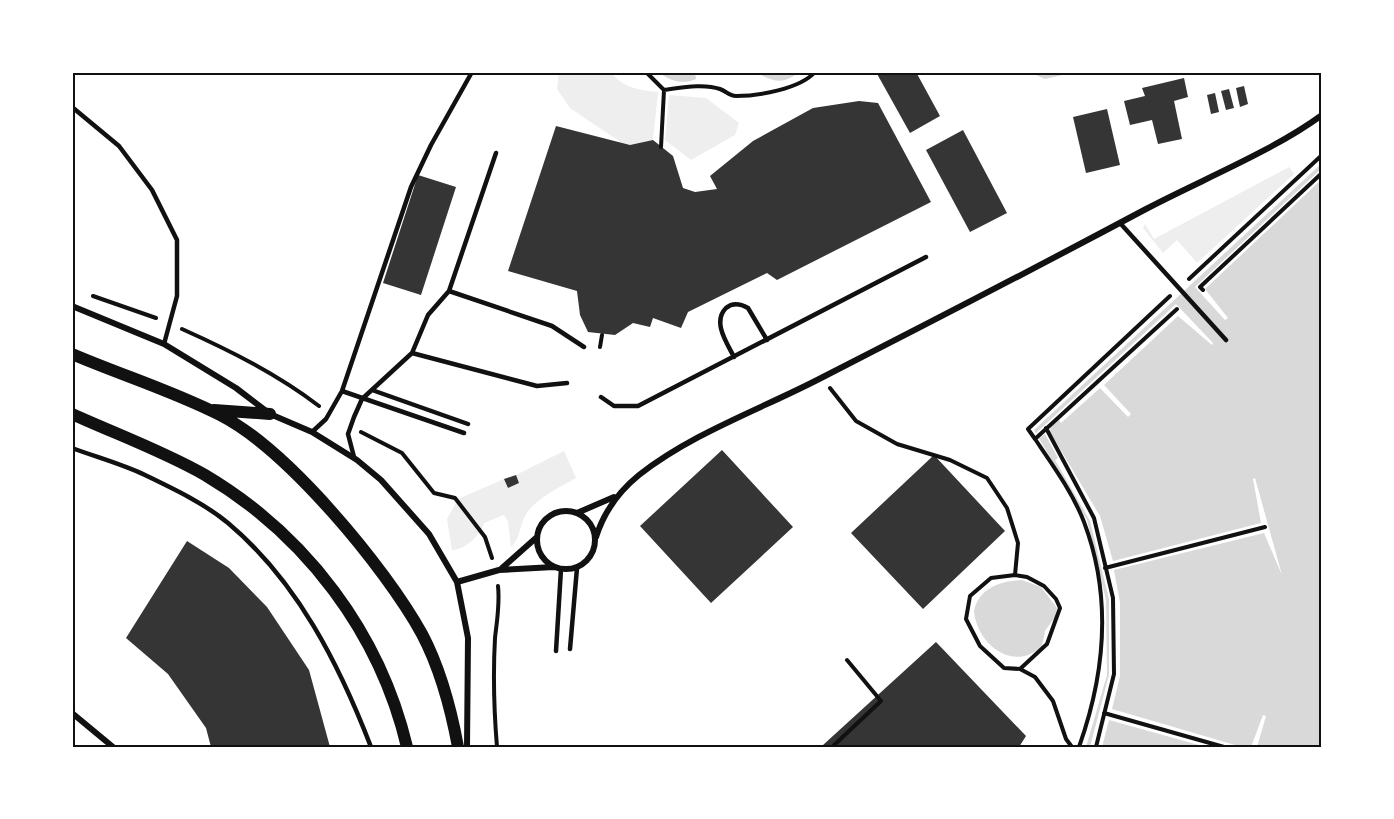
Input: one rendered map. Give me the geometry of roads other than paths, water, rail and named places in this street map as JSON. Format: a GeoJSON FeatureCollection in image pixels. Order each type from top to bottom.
{"type":"FeatureCollection","features":[{"type":"Feature","properties":{"kind":"main road"},"geometry":{"type":"LineString","coordinates":[[72,354],[221,415],[265,446],[323,502],[360,546],[422,634],[441,678],[458,747]]}},
{"type":"Feature","properties":{"kind":"main road"},"geometry":{"type":"LineString","coordinates":[[205,409],[270,414]]}},
{"type":"Feature","properties":{"kind":"main road"},"geometry":{"type":"LineString","coordinates":[[72,414],[203,474],[258,511],[283,533],[328,582],[365,637],[392,697],[407,747]]}},
{"type":"Feature","properties":{"kind":"street"},"geometry":{"type":"LineString","coordinates":[[577,513],[617,495],[662,459],[718,428],[822,378],[1290,134],[1322,115]]}},
{"type":"Feature","properties":{"kind":"street"},"geometry":{"type":"LineString","coordinates":[[72,306],[164,344],[236,388],[270,414],[312,432],[357,460],[381,480],[429,534],[457,582],[468,638],[467,747]]}},
{"type":"Feature","properties":{"kind":"street"},"geometry":{"type":"LineString","coordinates":[[457,582],[499,570],[577,568],[590,558],[604,515],[617,495]]}},
{"type":"Feature","properties":{"kind":"street"},"geometry":{"type":"LineString","coordinates":[[499,570],[515,559],[537,537],[548,517],[562,511],[577,513],[588,520],[596,537]]}},
{"type":"Feature","properties":{"kind":"street"},"geometry":{"type":"LineString","coordinates":[[537,537],[541,554],[557,568]]}},
{"type":"Feature","properties":{"kind":"street"},"geometry":{"type":"LineString","coordinates":[[72,713],[113,747]]}},
{"type":"Feature","properties":{"kind":"lane"},"geometry":{"type":"LineString","coordinates":[[312,432],[326,419],[342,391],[414,180],[472,72]]}},
{"type":"Feature","properties":{"kind":"lane"},"geometry":{"type":"LineString","coordinates":[[72,107],[119,146],[152,190],[177,240],[177,296],[164,344]]}},
{"type":"Feature","properties":{"kind":"lane"},"geometry":{"type":"LineString","coordinates":[[357,460],[349,444],[348,434],[362,399],[412,353],[428,315],[449,291],[496,153]]}},
{"type":"Feature","properties":{"kind":"lane"},"geometry":{"type":"LineString","coordinates":[[1120,223],[1226,340]]}},
{"type":"Feature","properties":{"kind":"lane"},"geometry":{"type":"LineString","coordinates":[[601,397],[614,406],[638,406],[926,257]]}},
{"type":"Feature","properties":{"kind":"lane"},"geometry":{"type":"LineString","coordinates":[[449,291],[552,326],[584,347]]}},
{"type":"Feature","properties":{"kind":"lane"},"geometry":{"type":"LineString","coordinates":[[734,357],[720,322],[721,315],[729,306],[743,305],[748,308],[767,340]]}},
{"type":"Feature","properties":{"kind":"lane"},"geometry":{"type":"LineString","coordinates":[[412,353],[527,384],[547,386],[567,383]]}},
{"type":"Feature","properties":{"kind":"lane"},"geometry":{"type":"LineString","coordinates":[[372,390],[468,424]]}},
{"type":"Feature","properties":{"kind":"lane"},"geometry":{"type":"LineString","coordinates":[[342,391],[464,433]]}},
{"type":"Feature","properties":{"kind":"lane"},"geometry":{"type":"LineString","coordinates":[[72,448],[143,474],[194,501],[226,522],[264,557],[305,610],[350,691],[371,747]]}},
{"type":"Feature","properties":{"kind":"lane"},"geometry":{"type":"LineString","coordinates":[[556,651],[557,568]]}},
{"type":"Feature","properties":{"kind":"lane"},"geometry":{"type":"LineString","coordinates":[[570,649],[577,568]]}}]}
